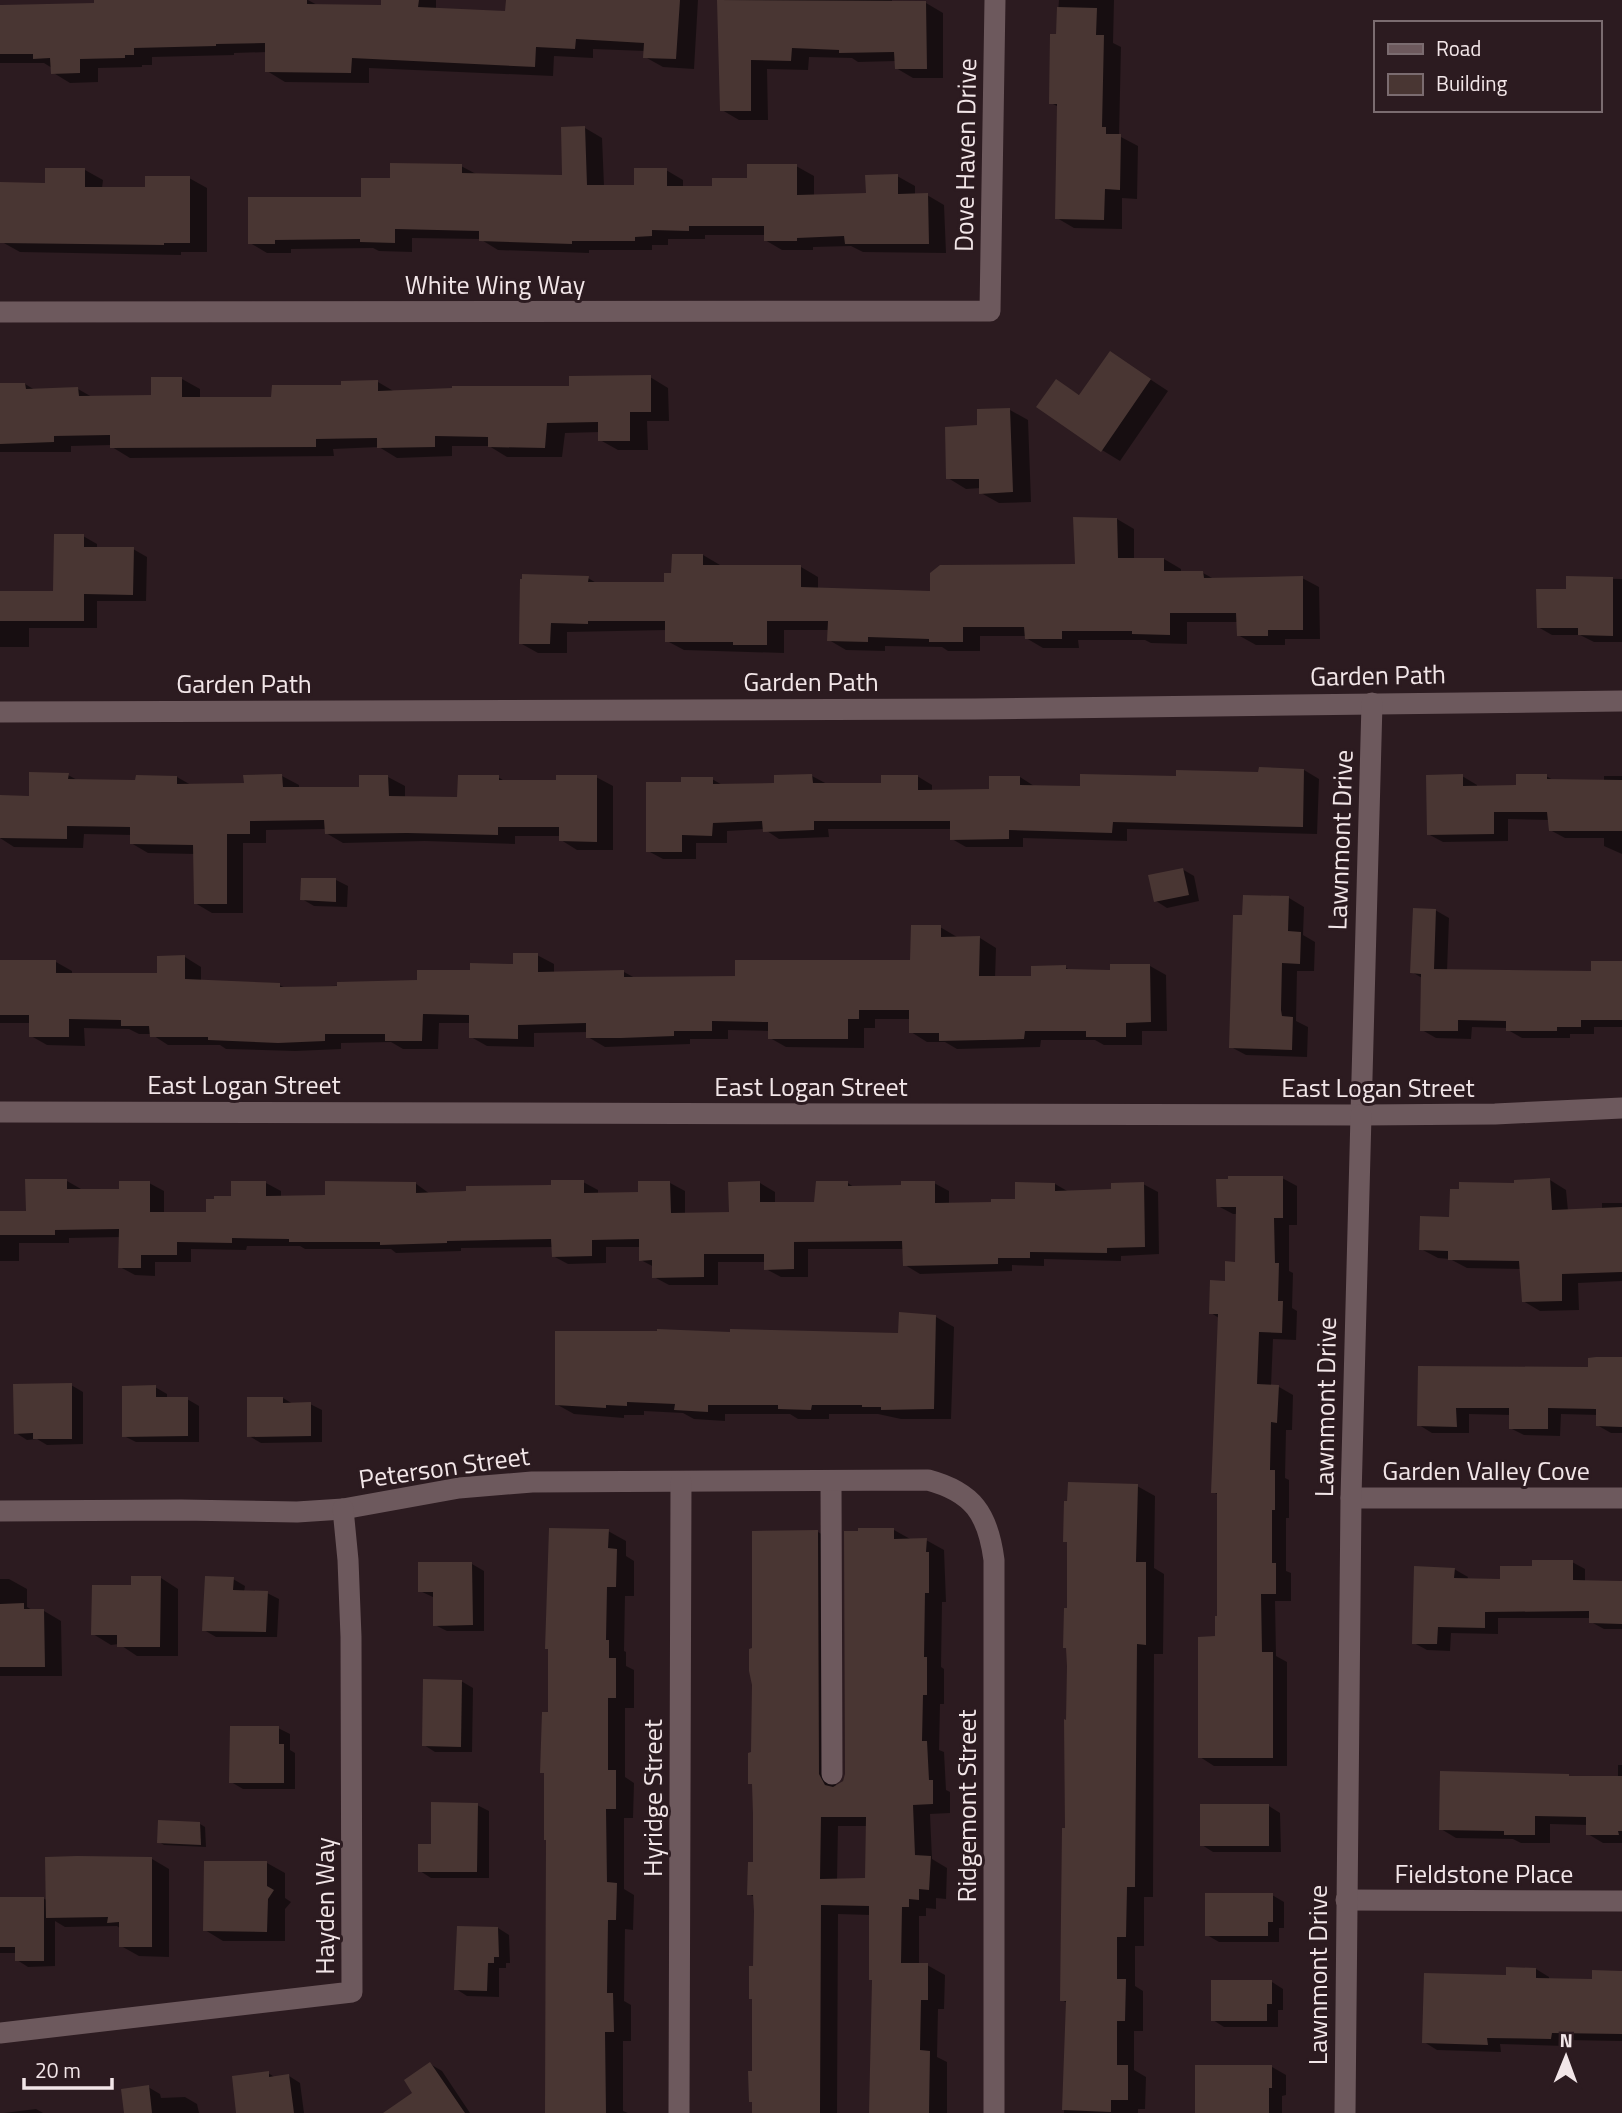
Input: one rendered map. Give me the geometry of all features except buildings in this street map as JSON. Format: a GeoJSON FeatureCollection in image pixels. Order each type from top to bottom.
{"type":"FeatureCollection","features":[{"type":"Feature","properties":{"kind":"street","name":"Dove Haven Drive"},"geometry":{"type":"LineString","coordinates":[[990,311],[995,0]]}},
{"type":"Feature","properties":{"kind":"street","name":"White Wing Way"},"geometry":{"type":"LineString","coordinates":[[0,312],[990,311]]}},
{"type":"Feature","properties":{"kind":"street","name":"Garden Path"},"geometry":{"type":"LineString","coordinates":[[0,712],[961,709],[1622,701]]}},
{"type":"Feature","properties":{"kind":"street","name":"Lawnmont Drive"},"geometry":{"type":"LineString","coordinates":[[1345,2113],[1351,1498],[1372,703]]}},
{"type":"Feature","properties":{"kind":"street","name":"East Logan Street"},"geometry":{"type":"LineString","coordinates":[[0,1112],[1361,1115],[1495,1114],[1622,1108]]}},
{"type":"Feature","properties":{"kind":"street","name":"Peterson Street"},"geometry":{"type":"LineString","coordinates":[[0,1511],[297,1512],[343,1508],[459,1488],[532,1482],[928,1480],[951,1486],[972,1503]]}},
{"type":"Feature","properties":{"kind":"street"},"geometry":{"type":"LineString","coordinates":[[831,1481],[832,1774]]}},
{"type":"Feature","properties":{"kind":"street","name":"Hyridge Street"},"geometry":{"type":"LineString","coordinates":[[679,2113],[681,1482]]}},
{"type":"Feature","properties":{"kind":"street","name":"Garden Valley Cove"},"geometry":{"type":"LineString","coordinates":[[1351,1498],[1622,1498]]}},
{"type":"Feature","properties":{"kind":"street","name":"Ridgemont Street"},"geometry":{"type":"LineString","coordinates":[[972,1503],[983,1517],[991,1536],[994,1560],[993,2113]]}},
{"type":"Feature","properties":{"kind":"street","name":"Hayden Way"},"geometry":{"type":"LineString","coordinates":[[0,2033],[352,1992],[351,1637],[343,1508]]}},
{"type":"Feature","properties":{"kind":"street","name":"Fieldstone Place"},"geometry":{"type":"LineString","coordinates":[[1346,1900],[1622,1901]]}}]}
